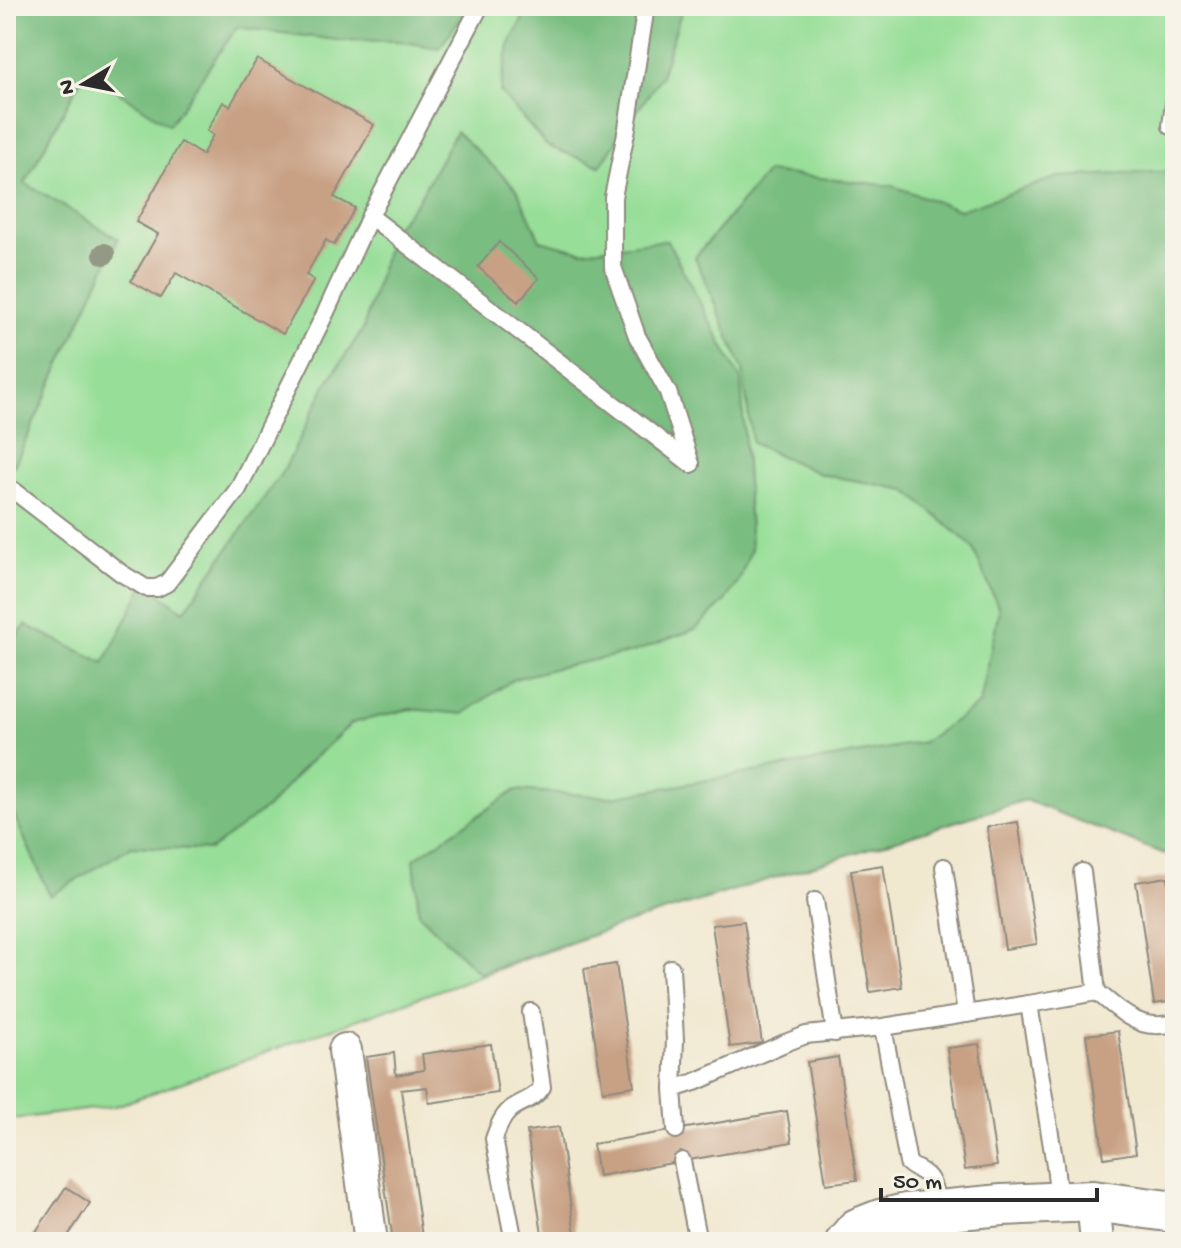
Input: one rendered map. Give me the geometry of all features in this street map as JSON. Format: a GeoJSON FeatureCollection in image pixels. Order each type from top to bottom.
{"type":"FeatureCollection","features":[{"type":"Feature","properties":{"kind":"street"},"geometry":{"type":"LineString","coordinates":[[345,1050],[371,1242]]}},
{"type":"Feature","properties":{"kind":"street"},"geometry":{"type":"LineString","coordinates":[[1076,1201],[1097,1242]]}},
{"type":"Feature","properties":{"kind":"street"},"geometry":{"type":"LineString","coordinates":[[846,1242],[857,1229],[880,1220],[938,1211],[1076,1201],[1175,1212]]}},
{"type":"Feature","properties":{"kind":"lane"},"geometry":{"type":"LineString","coordinates":[[6,491],[13,490],[121,573],[146,588],[157,588],[167,583],[238,489],[370,216],[480,6]]}},
{"type":"Feature","properties":{"kind":"lane"},"geometry":{"type":"LineString","coordinates":[[370,216],[691,464],[668,392],[637,336],[613,267],[613,197],[646,6]]}},
{"type":"Feature","properties":{"kind":"lane"},"geometry":{"type":"LineString","coordinates":[[1175,96],[1171,126],[1175,126]]}},
{"type":"Feature","properties":{"kind":"lane"},"geometry":{"type":"LineString","coordinates":[[944,867],[966,1014]]}},
{"type":"Feature","properties":{"kind":"lane"},"geometry":{"type":"LineString","coordinates":[[1082,872],[1097,992],[1138,1021],[1152,1026],[1175,1023]]}},
{"type":"Feature","properties":{"kind":"lane"},"geometry":{"type":"LineString","coordinates":[[815,901],[835,1033]]}},
{"type":"Feature","properties":{"kind":"lane"},"geometry":{"type":"LineString","coordinates":[[671,968],[676,1130]]}},
{"type":"Feature","properties":{"kind":"lane"},"geometry":{"type":"LineString","coordinates":[[673,1089],[806,1035],[883,1027],[1097,992]]}},
{"type":"Feature","properties":{"kind":"lane"},"geometry":{"type":"LineString","coordinates":[[1029,1004],[1055,1165],[1076,1201]]}},
{"type":"Feature","properties":{"kind":"lane"},"geometry":{"type":"LineString","coordinates":[[514,1242],[494,1139],[499,1124],[511,1109],[536,1096],[542,1087],[531,1012]]}},
{"type":"Feature","properties":{"kind":"lane"},"geometry":{"type":"LineString","coordinates":[[883,1027],[908,1163],[913,1169],[924,1172],[931,1181],[938,1211]]}},
{"type":"Feature","properties":{"kind":"lane"},"geometry":{"type":"LineString","coordinates":[[682,1161],[698,1242]]}},
{"type":"Feature","properties":{"kind":"green space"},"geometry":{"type":"Polygon","coordinates":[[[6,6],[1175,6],[1175,848],[1025,800],[618,926],[116,1106],[6,1120],[6,991],[13,815],[6,775],[6,6]]]}},
{"type":"Feature","properties":{"kind":"green space"},"geometry":{"type":"Polygon","coordinates":[[[6,6],[470,6],[439,48],[398,41],[336,40],[237,27],[169,125],[86,70],[25,183],[118,239],[14,466],[6,455],[6,6]]]}},
{"type":"Feature","properties":{"kind":"green space"},"geometry":{"type":"Polygon","coordinates":[[[529,6],[683,6],[661,76],[600,166],[547,146],[500,92],[509,45],[529,6]]]}},
{"type":"Feature","properties":{"kind":"green space"},"geometry":{"type":"Polygon","coordinates":[[[456,131],[517,189],[540,240],[582,251],[667,240],[741,380],[751,549],[739,581],[724,602],[696,629],[634,652],[514,679],[463,714],[410,709],[352,723],[304,767],[269,806],[210,850],[132,846],[50,896],[6,797],[6,649],[26,625],[104,663],[145,583],[184,611],[285,468],[327,383],[363,329],[393,229],[417,202],[456,131]]]}},
{"type":"Feature","properties":{"kind":"green space"},"geometry":{"type":"Polygon","coordinates":[[[1175,171],[1175,858],[1025,800],[618,926],[479,973],[419,914],[414,859],[516,790],[612,797],[923,742],[980,704],[999,609],[972,546],[906,490],[820,474],[752,443],[743,370],[695,257],[767,172],[893,186],[960,210],[1058,177],[1175,171]]]}},
{"type":"Feature","properties":{"kind":"building"},"geometry":{"type":"Polygon","coordinates":[[[257,59],[374,125],[334,197],[355,208],[334,245],[326,240],[306,275],[314,280],[283,334],[176,273],[161,298],[131,281],[158,234],[136,222],[181,142],[202,155],[213,135],[207,131],[223,102],[230,106],[257,59]]]}},
{"type":"Feature","properties":{"kind":"building"},"geometry":{"type":"Polygon","coordinates":[[[499,242],[539,278],[518,302],[478,267],[499,242]]]}},
{"type":"Feature","properties":{"kind":"building"},"geometry":{"type":"Polygon","coordinates":[[[1018,822],[1037,944],[1005,949],[987,827],[1018,822]]]}},
{"type":"Feature","properties":{"kind":"building"},"geometry":{"type":"Polygon","coordinates":[[[883,865],[902,987],[870,992],[851,870],[883,865]]]}},
{"type":"Feature","properties":{"kind":"building"},"geometry":{"type":"Polygon","coordinates":[[[1168,877],[1175,928],[1175,1001],[1154,1004],[1136,882],[1168,877]]]}},
{"type":"Feature","properties":{"kind":"building"},"geometry":{"type":"Polygon","coordinates":[[[744,921],[762,1043],[730,1047],[712,925],[744,921]]]}},
{"type":"Feature","properties":{"kind":"building"},"geometry":{"type":"Polygon","coordinates":[[[616,964],[634,1086],[603,1091],[584,969],[616,964]]]}},
{"type":"Feature","properties":{"kind":"building"},"geometry":{"type":"Polygon","coordinates":[[[1118,1031],[1136,1153],[1104,1158],[1086,1035],[1118,1031]]]}},
{"type":"Feature","properties":{"kind":"building"},"geometry":{"type":"Polygon","coordinates":[[[491,1044],[498,1093],[429,1103],[427,1087],[401,1090],[422,1237],[393,1241],[366,1057],[394,1053],[396,1075],[424,1070],[422,1054],[491,1044]]]}},
{"type":"Feature","properties":{"kind":"building"},"geometry":{"type":"Polygon","coordinates":[[[979,1044],[997,1166],[965,1170],[947,1048],[979,1044]]]}},
{"type":"Feature","properties":{"kind":"building"},"geometry":{"type":"Polygon","coordinates":[[[838,1057],[857,1180],[826,1184],[807,1062],[838,1057]]]}},
{"type":"Feature","properties":{"kind":"building"},"geometry":{"type":"Polygon","coordinates":[[[787,1111],[792,1142],[598,1176],[593,1144],[787,1111]]]}},
{"type":"Feature","properties":{"kind":"building"},"geometry":{"type":"Polygon","coordinates":[[[559,1127],[576,1242],[543,1242],[527,1131],[559,1127]]]}},
{"type":"Feature","properties":{"kind":"building"},"geometry":{"type":"Polygon","coordinates":[[[66,1187],[90,1203],[64,1242],[29,1242],[66,1187]]]}}]}
